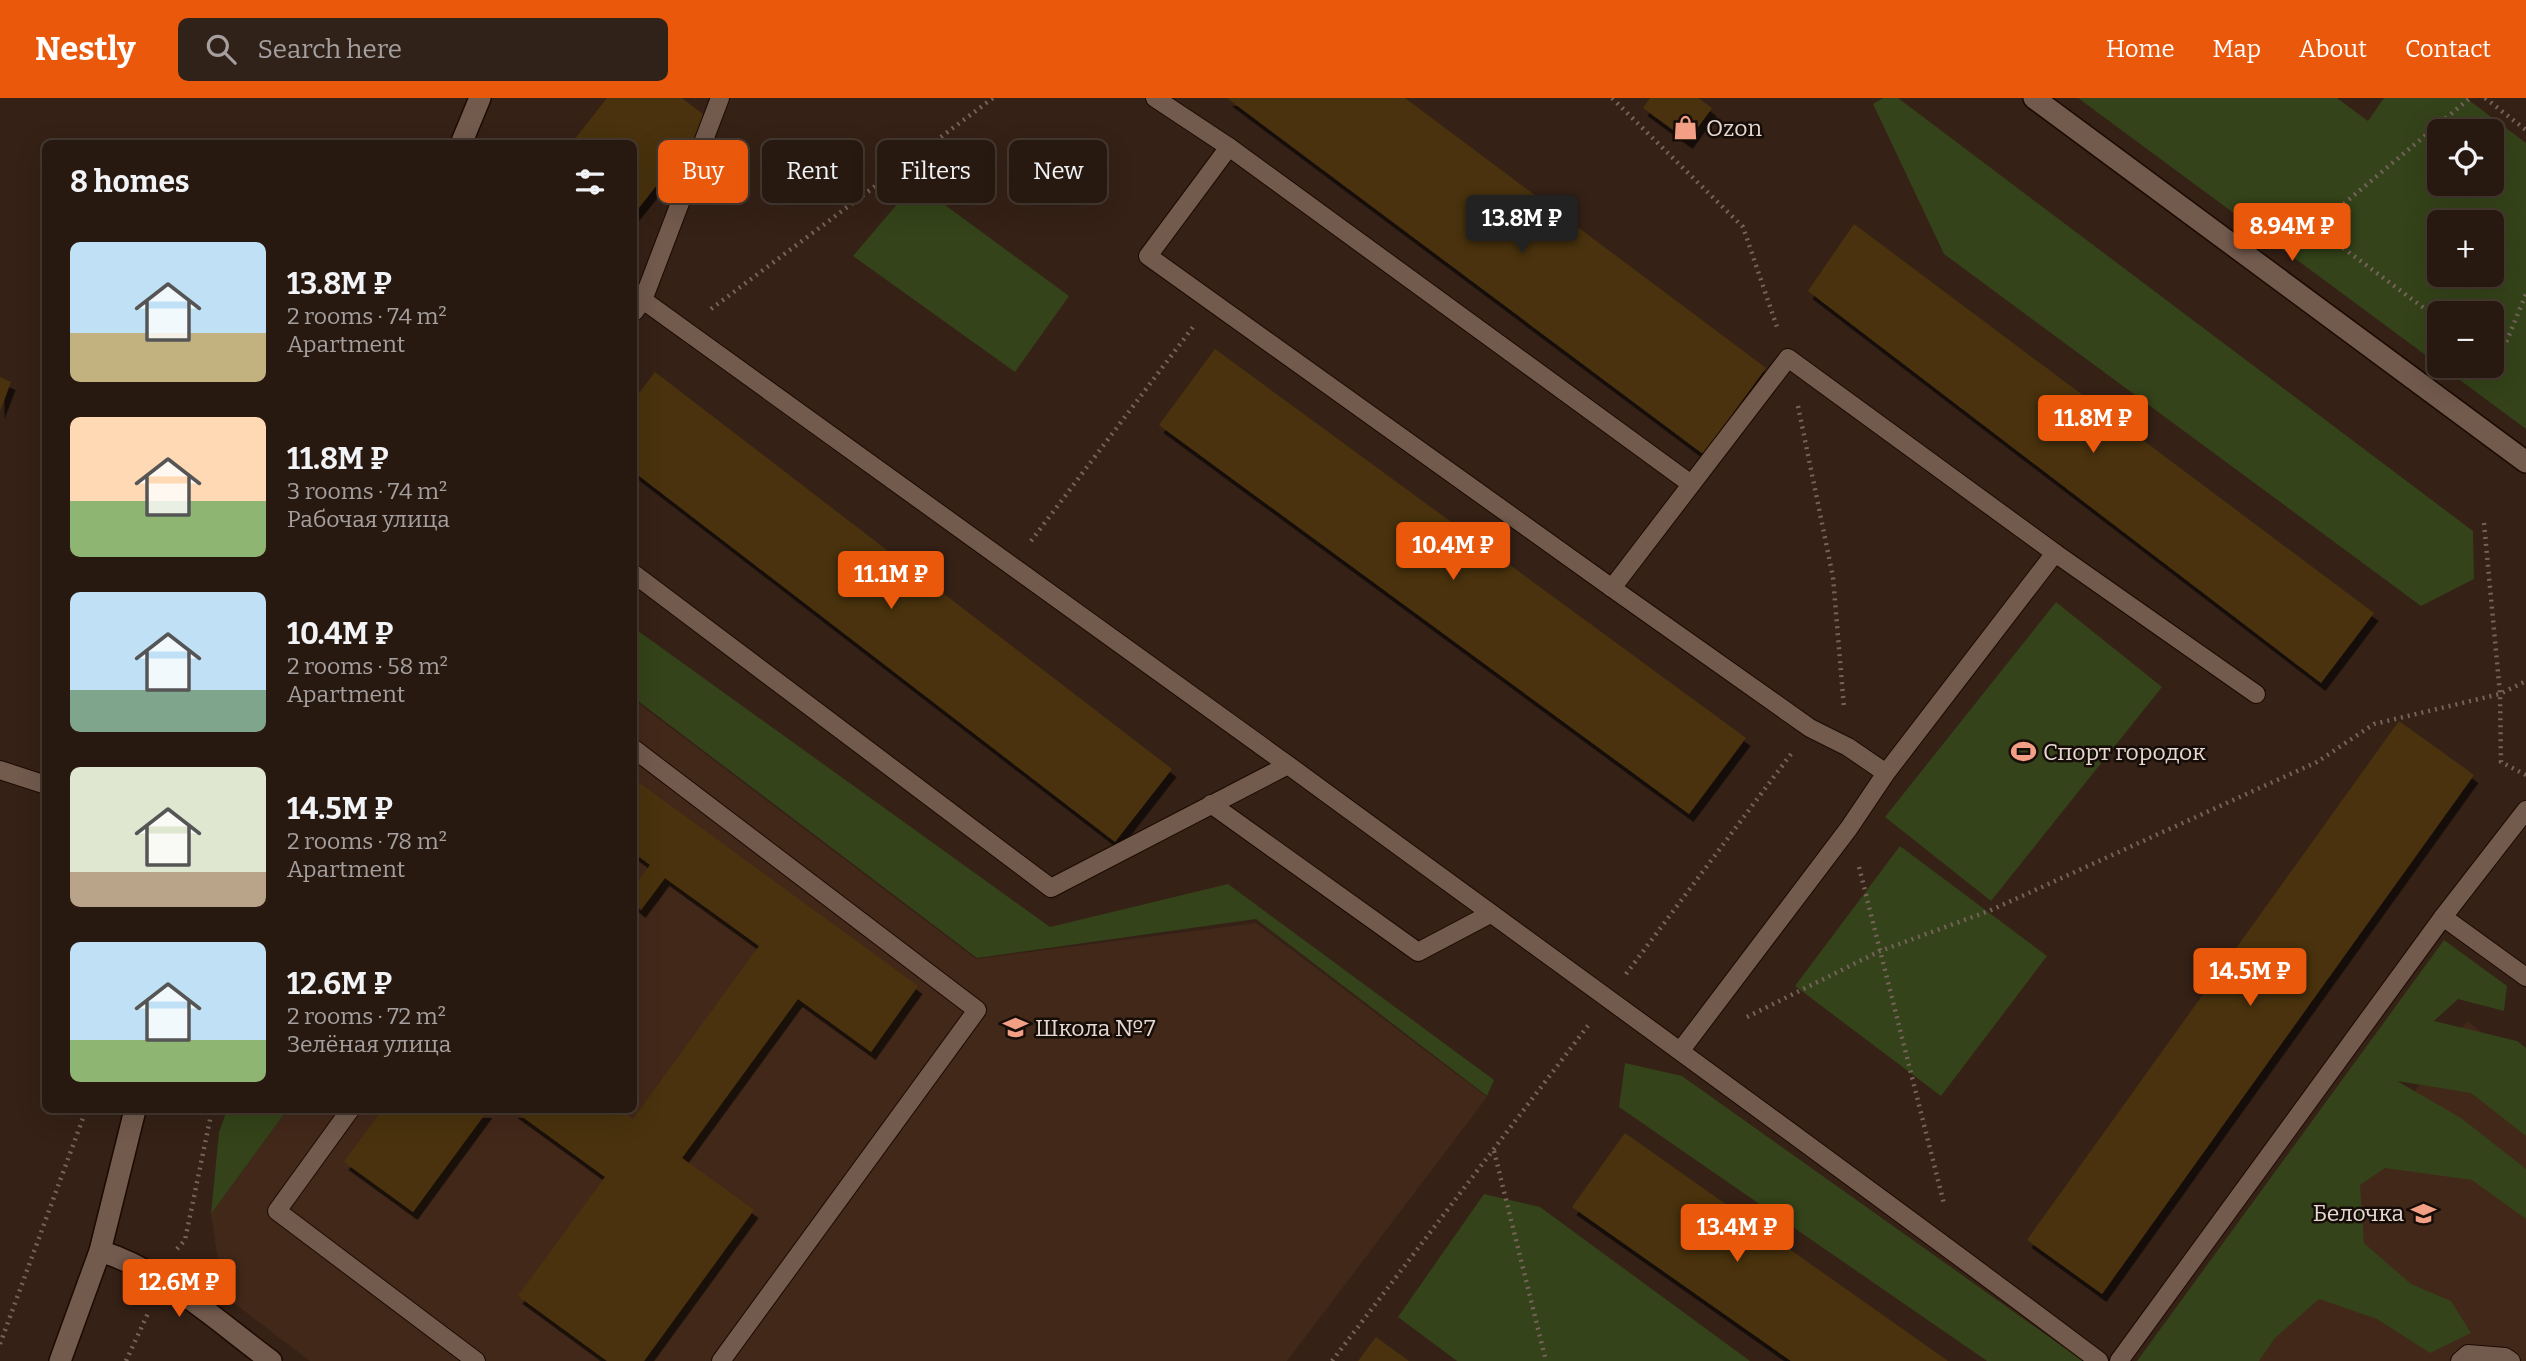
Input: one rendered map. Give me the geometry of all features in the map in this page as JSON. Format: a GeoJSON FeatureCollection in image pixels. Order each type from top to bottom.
{"type":"FeatureCollection","features":[{"type":"Feature","properties":{"kind":"street"},"geometry":{"type":"LineString","coordinates":[[463,140],[480,98]]}},
{"type":"Feature","properties":{"kind":"street"},"geometry":{"type":"LineString","coordinates":[[2034,98],[2526,462]]}},
{"type":"Feature","properties":{"kind":"street"},"geometry":{"type":"LineString","coordinates":[[60,1361],[100,1251],[134,1113]]}},
{"type":"Feature","properties":{"kind":"street"},"geometry":{"type":"LineString","coordinates":[[100,1251],[134,1263],[162,1280],[271,1361]]}},
{"type":"Feature","properties":{"kind":"lane"},"geometry":{"type":"LineString","coordinates":[[720,98],[638,306],[684,329],[1607,1000],[1681,1050],[2099,1361]]}},
{"type":"Feature","properties":{"kind":"lane"},"geometry":{"type":"LineString","coordinates":[[1155,98],[1229,147],[1691,484]]}},
{"type":"Feature","properties":{"kind":"lane"},"geometry":{"type":"LineString","coordinates":[[1229,147],[1148,256],[1810,728],[1848,747],[1886,773]]}},
{"type":"Feature","properties":{"kind":"lane"},"geometry":{"type":"LineString","coordinates":[[1612,589],[1788,358],[2054,553],[2256,694]]}},
{"type":"Feature","properties":{"kind":"lane"},"geometry":{"type":"LineString","coordinates":[[1681,1050],[1849,828],[1886,773],[2054,553]]}},
{"type":"Feature","properties":{"kind":"lane"},"geometry":{"type":"LineString","coordinates":[[637,576],[1051,888],[1287,765]]}},
{"type":"Feature","properties":{"kind":"lane"},"geometry":{"type":"LineString","coordinates":[[637,751],[977,1010],[721,1361]]}},
{"type":"Feature","properties":{"kind":"lane"},"geometry":{"type":"LineString","coordinates":[[0,770],[42,784]]}},
{"type":"Feature","properties":{"kind":"lane"},"geometry":{"type":"LineString","coordinates":[[1211,804],[1418,952],[1490,914]]}},
{"type":"Feature","properties":{"kind":"lane"},"geometry":{"type":"LineString","coordinates":[[2119,1361],[2443,917],[2526,810]]}},
{"type":"Feature","properties":{"kind":"lane"},"geometry":{"type":"LineString","coordinates":[[2443,917],[2526,977]]}},
{"type":"Feature","properties":{"kind":"lane"},"geometry":{"type":"LineString","coordinates":[[349,1113],[277,1211],[476,1361]]}},
{"type":"Feature","properties":{"kind":"lane"},"geometry":{"type":"LineString","coordinates":[[2460,1361],[2468,1354],[2505,1357],[2511,1361]]}},
{"type":"Feature","properties":{"kind":"path"},"geometry":{"type":"LineString","coordinates":[[684,329],[993,98]]}},
{"type":"Feature","properties":{"kind":"path"},"geometry":{"type":"LineString","coordinates":[[2427,310],[2331,239],[2323,226],[2333,212],[2470,98]]}},
{"type":"Feature","properties":{"kind":"path"},"geometry":{"type":"LineString","coordinates":[[2484,98],[2526,130]]}},
{"type":"Feature","properties":{"kind":"path"},"geometry":{"type":"LineString","coordinates":[[2504,346],[2526,293]]}},
{"type":"Feature","properties":{"kind":"path"},"geometry":{"type":"LineString","coordinates":[[1012,566],[1212,302]]}},
{"type":"Feature","properties":{"kind":"path"},"geometry":{"type":"LineString","coordinates":[[2484,523],[2500,694],[2501,762],[2526,775]]}},
{"type":"Feature","properties":{"kind":"path"},"geometry":{"type":"LineString","coordinates":[[1743,1019],[1880,951],[1989,911],[2317,762],[2374,724],[2500,694],[2526,681]]}},
{"type":"Feature","properties":{"kind":"path"},"geometry":{"type":"LineString","coordinates":[[1332,1361],[1494,1150],[1810,728]]}},
{"type":"Feature","properties":{"kind":"path"},"geometry":{"type":"LineString","coordinates":[[1849,828],[1956,1253]]}},
{"type":"Feature","properties":{"kind":"path"},"geometry":{"type":"LineString","coordinates":[[0,1344],[85,1113]]}},
{"type":"Feature","properties":{"kind":"path"},"geometry":{"type":"LineString","coordinates":[[176,1251],[185,1241],[211,1113]]}},
{"type":"Feature","properties":{"kind":"path"},"geometry":{"type":"LineString","coordinates":[[1494,1150],[1546,1361]]}},
{"type":"Feature","properties":{"kind":"path"},"geometry":{"type":"LineString","coordinates":[[126,1361],[151,1307]]}},
{"type":"Feature","properties":{"kind":"shaded area","name":"Школа №7"},"geometry":{"type":"Polygon","coordinates":[[[637,702],[976,959],[1256,923],[1487,1097],[1287,1361],[310,1361],[223,1295],[211,1214],[285,1113],[637,1113],[637,702]]]}},
{"type":"Feature","properties":{"kind":"shaded area","name":"Белочка"},"geometry":{"type":"Polygon","coordinates":[[[2467,1021],[2526,1065],[2526,1361],[2212,1361],[2467,1021]]]}},
{"type":"Feature","properties":{"kind":"green space"},"geometry":{"type":"Polygon","coordinates":[[[1883,98],[1898,98],[2473,531],[2474,579],[2421,606],[1944,254],[1873,104],[1883,98]]]}},
{"type":"Feature","properties":{"kind":"green space"},"geometry":{"type":"Polygon","coordinates":[[[2078,98],[2337,98],[2368,121],[2384,98],[2466,98],[2494,119],[2427,119],[2427,196],[2504,196],[2504,126],[2526,143],[2526,429],[2457,378],[2504,378],[2504,301],[2427,301],[2427,356],[2078,98]]]}},
{"type":"Feature","properties":{"kind":"green space"},"geometry":{"type":"Polygon","coordinates":[[[898,203],[942,203],[1069,296],[1015,372],[853,256],[898,203]]]}},
{"type":"Feature","properties":{"kind":"green space","name":"Спорт городок"},"geometry":{"type":"Polygon","coordinates":[[[2056,602],[2162,687],[1991,901],[1885,817],[2056,602]]]}},
{"type":"Feature","properties":{"kind":"green space"},"geometry":{"type":"Polygon","coordinates":[[[637,630],[1050,927],[1228,884],[1494,1080],[1487,1096],[1256,919],[977,958],[637,700],[637,630]]]}},
{"type":"Feature","properties":{"kind":"green space"},"geometry":{"type":"Polygon","coordinates":[[[1900,846],[2047,956],[1941,1096],[1795,986],[1900,846]]]}},
{"type":"Feature","properties":{"kind":"green space"},"geometry":{"type":"Polygon","coordinates":[[[2444,940],[2507,986],[2504,1011],[2458,999],[2434,1021],[2517,1041],[2526,1048],[2526,1136],[2471,1093],[2397,1081],[2461,1118],[2526,1169],[2526,1219],[2472,1180],[2385,1168],[2360,1185],[2364,1243],[2411,1284],[2451,1301],[2471,1333],[2430,1353],[2377,1319],[2319,1299],[2275,1338],[2259,1361],[2137,1361],[2444,940]]]}},
{"type":"Feature","properties":{"kind":"green space"},"geometry":{"type":"Polygon","coordinates":[[[1625,1063],[1682,1076],[2083,1361],[1987,1361],[1619,1107],[1625,1063]]]}},
{"type":"Feature","properties":{"kind":"green space"},"geometry":{"type":"Polygon","coordinates":[[[226,1113],[285,1113],[211,1214],[219,1132],[226,1113]]]}},
{"type":"Feature","properties":{"kind":"green space"},"geometry":{"type":"Polygon","coordinates":[[[1484,1194],[1540,1207],[1750,1361],[1457,1361],[1398,1317],[1484,1194]]]}},
{"type":"Feature","properties":{"kind":"building"},"geometry":{"type":"Polygon","coordinates":[[[607,98],[682,98],[709,119],[692,140],[658,140],[658,184],[637,210],[637,140],[574,140],[607,98]]]}},
{"type":"Feature","properties":{"kind":"building"},"geometry":{"type":"Polygon","coordinates":[[[1227,98],[1405,98],[1766,368],[1703,454],[1227,98]]]}},
{"type":"Feature","properties":{"kind":"building"},"geometry":{"type":"Polygon","coordinates":[[[1650,98],[1698,98],[1712,108],[1688,141],[1643,108],[1650,98]]]}},
{"type":"Feature","properties":{"kind":"building"},"geometry":{"type":"Polygon","coordinates":[[[1854,224],[2374,613],[2321,683],[1808,291],[1854,224]]]}},
{"type":"Feature","properties":{"kind":"building"},"geometry":{"type":"Polygon","coordinates":[[[1215,349],[1746,738],[1689,814],[1159,425],[1215,349]]]}},
{"type":"Feature","properties":{"kind":"building"},"geometry":{"type":"Polygon","coordinates":[[[655,372],[1172,769],[1115,842],[637,474],[637,396],[655,372]]]}},
{"type":"Feature","properties":{"kind":"building"},"geometry":{"type":"Polygon","coordinates":[[[0,377],[11,382],[0,411],[0,377]]]}},
{"type":"Feature","properties":{"kind":"building"},"geometry":{"type":"Polygon","coordinates":[[[2399,721],[2474,775],[2102,1294],[2027,1240],[2399,721]]]}},
{"type":"Feature","properties":{"kind":"building"},"geometry":{"type":"Polygon","coordinates":[[[637,781],[918,986],[871,1052],[798,999],[682,1158],[754,1210],[644,1361],[607,1361],[518,1296],[605,1177],[517,1113],[624,1113],[633,1119],[759,946],[665,878],[641,910],[637,907],[637,883],[650,865],[637,855],[637,781]]]}},
{"type":"Feature","properties":{"kind":"building"},"geometry":{"type":"Polygon","coordinates":[[[380,1113],[486,1113],[413,1212],[344,1162],[380,1113]]]}},
{"type":"Feature","properties":{"kind":"building"},"geometry":{"type":"Polygon","coordinates":[[[1625,1133],[1948,1361],[1791,1361],[1572,1207],[1625,1133]]]}},
{"type":"Feature","properties":{"kind":"building"},"geometry":{"type":"Polygon","coordinates":[[[1376,1337],[1409,1361],[1358,1361],[1376,1337]]]}},
{"type":"Feature","properties":{"kind":"place","name":"Ozon"},"geometry":{"type":"Point","coordinates":[1686,128]}},
{"type":"Feature","properties":{"kind":"place","name":"Спорт городок"},"geometry":{"type":"Point","coordinates":[2023,752]}},
{"type":"Feature","properties":{"kind":"place","name":"Школа №7"},"geometry":{"type":"Point","coordinates":[1015,1028]}},
{"type":"Feature","properties":{"kind":"place","name":"Белочка"},"geometry":{"type":"Point","coordinates":[2424,1213]}}]}
